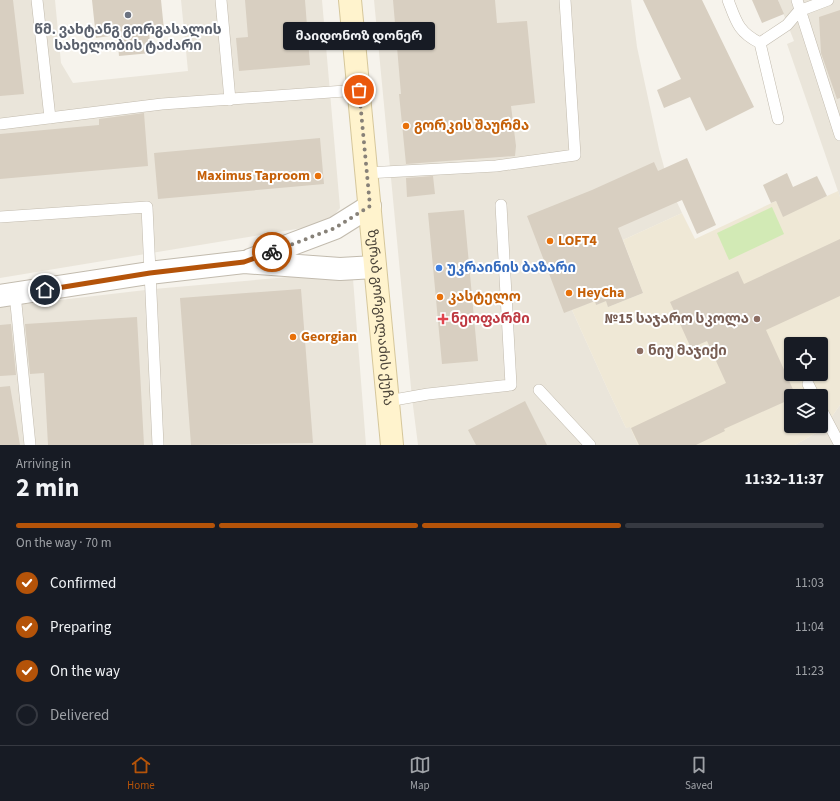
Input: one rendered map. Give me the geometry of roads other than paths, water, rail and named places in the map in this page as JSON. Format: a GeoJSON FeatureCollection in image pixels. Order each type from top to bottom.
{"type":"FeatureCollection","features":[{"type":"Feature","properties":{"kind":"street","name":"ზურაბ გორგილაძის ქუჩა"},"geometry":{"type":"LineString","coordinates":[[350,0],[392,445]]}},
{"type":"Feature","properties":{"kind":"street"},"geometry":{"type":"LineString","coordinates":[[244,262],[335,228],[370,206]]}},
{"type":"Feature","properties":{"kind":"street"},"geometry":{"type":"LineString","coordinates":[[8,295],[150,273],[244,262],[340,269],[375,267]]}},
{"type":"Feature","properties":{"kind":"lane"},"geometry":{"type":"LineString","coordinates":[[37,0],[50,118]]}},
{"type":"Feature","properties":{"kind":"lane"},"geometry":{"type":"LineString","coordinates":[[221,0],[230,100]]}},
{"type":"Feature","properties":{"kind":"lane"},"geometry":{"type":"LineString","coordinates":[[366,173],[496,166],[575,155],[565,0]]}},
{"type":"Feature","properties":{"kind":"lane"},"geometry":{"type":"LineString","coordinates":[[728,0],[737,26],[748,38],[760,43]]}},
{"type":"Feature","properties":{"kind":"lane"},"geometry":{"type":"LineString","coordinates":[[797,0],[799,11],[840,135]]}},
{"type":"Feature","properties":{"kind":"lane"},"geometry":{"type":"LineString","coordinates":[[760,43],[787,25],[799,11],[828,0]]}},
{"type":"Feature","properties":{"kind":"lane"},"geometry":{"type":"LineString","coordinates":[[760,43],[778,119]]}},
{"type":"Feature","properties":{"kind":"lane"},"geometry":{"type":"LineString","coordinates":[[0,124],[162,104],[359,90]]}},
{"type":"Feature","properties":{"kind":"lane"},"geometry":{"type":"LineString","coordinates":[[388,402],[428,394],[511,385],[501,205]]}},
{"type":"Feature","properties":{"kind":"lane"},"geometry":{"type":"LineString","coordinates":[[0,217],[147,207],[158,445]]}},
{"type":"Feature","properties":{"kind":"lane"},"geometry":{"type":"LineString","coordinates":[[8,295],[30,445]]}},
{"type":"Feature","properties":{"kind":"lane"},"geometry":{"type":"LineString","coordinates":[[808,384],[810,389]]}},
{"type":"Feature","properties":{"kind":"lane"},"geometry":{"type":"LineString","coordinates":[[539,390],[590,445]]}},
{"type":"Feature","properties":{"kind":"lane"},"geometry":{"type":"LineString","coordinates":[[828,422],[840,445]]}},
{"type":"Feature","properties":{"kind":"place","name":"წმ. ვახტანგ გორგასალის სახელობის ტაძარი"},"geometry":{"type":"Point","coordinates":[128,15]}},
{"type":"Feature","properties":{"kind":"place","name":"მაიდონოზ დონერ"},"geometry":{"type":"Point","coordinates":[359,90]}},
{"type":"Feature","properties":{"kind":"place","name":"გორკის შაურმა"},"geometry":{"type":"Point","coordinates":[406,126]}},
{"type":"Feature","properties":{"kind":"place","name":"Maximus Taproom"},"geometry":{"type":"Point","coordinates":[318,176]}},
{"type":"Feature","properties":{"kind":"place","name":"LOFT4"},"geometry":{"type":"Point","coordinates":[550,241]}},
{"type":"Feature","properties":{"kind":"place","name":"უკრაინის ბაზარი"},"geometry":{"type":"Point","coordinates":[439,268]}},
{"type":"Feature","properties":{"kind":"place","name":"HeyCha"},"geometry":{"type":"Point","coordinates":[569,293]}},
{"type":"Feature","properties":{"kind":"place","name":"კასტელო"},"geometry":{"type":"Point","coordinates":[440,297]}},
{"type":"Feature","properties":{"kind":"place","name":"ნეოფარმი"},"geometry":{"type":"Point","coordinates":[443,319]}},
{"type":"Feature","properties":{"kind":"place","name":"№15 საჯარო სკოლა"},"geometry":{"type":"Point","coordinates":[757,319]}},
{"type":"Feature","properties":{"kind":"place","name":"Georgian"},"geometry":{"type":"Point","coordinates":[293,337]}},
{"type":"Feature","properties":{"kind":"place","name":"ნიუ მაჯიქი"},"geometry":{"type":"Point","coordinates":[640,351]}}]}
